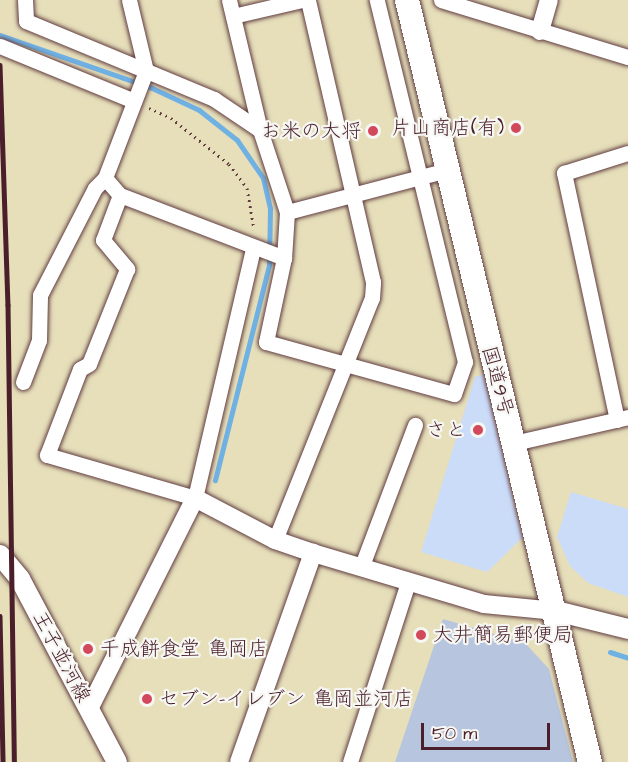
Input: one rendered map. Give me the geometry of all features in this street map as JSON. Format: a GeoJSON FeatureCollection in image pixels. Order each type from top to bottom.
{"type":"FeatureCollection","features":[{"type":"Feature","properties":{"kind":"highway","name":"国道9号"},"geometry":{"type":"LineString","coordinates":[[407,0],[556,611],[590,762]]}},
{"type":"Feature","properties":{"kind":"main road","name":"王子並河線"},"geometry":{"type":"LineString","coordinates":[[0,555],[20,579],[117,762]]}},
{"type":"Feature","properties":{"kind":"main road"},"geometry":{"type":"LineString","coordinates":[[556,611],[628,629]]}},
{"type":"Feature","properties":{"kind":"street"},"geometry":{"type":"LineString","coordinates":[[25,0],[26,21],[214,99],[260,130]]}},
{"type":"Feature","properties":{"kind":"street"},"geometry":{"type":"LineString","coordinates":[[22,382],[39,340],[40,295],[95,188],[105,178],[146,71],[129,0]]}},
{"type":"Feature","properties":{"kind":"street"},"geometry":{"type":"LineString","coordinates":[[229,0],[260,130],[287,212],[284,258],[266,342],[454,394],[465,362],[423,177],[377,0]]}},
{"type":"Feature","properties":{"kind":"street"},"geometry":{"type":"LineString","coordinates":[[233,16],[302,0]]}},
{"type":"Feature","properties":{"kind":"street"},"geometry":{"type":"LineString","coordinates":[[275,540],[348,363],[372,298],[373,282],[308,0]]}},
{"type":"Feature","properties":{"kind":"street"},"geometry":{"type":"LineString","coordinates":[[441,0],[628,57]]}},
{"type":"Feature","properties":{"kind":"street"},"geometry":{"type":"LineString","coordinates":[[540,31],[549,0]]}},
{"type":"Feature","properties":{"kind":"street"},"geometry":{"type":"LineString","coordinates":[[0,46],[134,102]]}},
{"type":"Feature","properties":{"kind":"street"},"geometry":{"type":"LineString","coordinates":[[514,443],[622,419],[564,173],[628,153]]}},
{"type":"Feature","properties":{"kind":"street"},"geometry":{"type":"LineString","coordinates":[[287,212],[447,170]]}},
{"type":"Feature","properties":{"kind":"street"},"geometry":{"type":"LineString","coordinates":[[105,178],[120,195],[253,249],[284,258]]}},
{"type":"Feature","properties":{"kind":"street"},"geometry":{"type":"LineString","coordinates":[[120,195],[103,240],[127,269],[89,364],[80,369],[47,454],[195,498],[275,540],[361,568],[484,604],[556,611]]}},
{"type":"Feature","properties":{"kind":"street"},"geometry":{"type":"LineString","coordinates":[[89,709],[195,498],[253,249]]}},
{"type":"Feature","properties":{"kind":"street"},"geometry":{"type":"LineString","coordinates":[[361,568],[415,425]]}},
{"type":"Feature","properties":{"kind":"street"},"geometry":{"type":"LineString","coordinates":[[240,762],[313,553]]}},
{"type":"Feature","properties":{"kind":"street"},"geometry":{"type":"LineString","coordinates":[[350,762],[408,582]]}},
{"type":"Feature","properties":{"kind":"path"},"geometry":{"type":"LineString","coordinates":[[134,102],[171,118],[229,164],[247,188],[254,225],[253,249]]}},
{"type":"Feature","properties":{"kind":"shaded area","name":"さと"},"geometry":{"type":"Polygon","coordinates":[[[484,374],[522,538],[487,572],[421,552],[475,377],[484,374]]]}},
{"type":"Feature","properties":{"kind":"shaded area"},"geometry":{"type":"Polygon","coordinates":[[[571,492],[628,509],[628,597],[588,583],[570,566],[557,537],[571,492]]]}},
{"type":"Feature","properties":{"kind":"shaded area"},"geometry":{"type":"Polygon","coordinates":[[[443,619],[525,643],[549,669],[573,762],[395,762],[443,619]]]}},
{"type":"Feature","properties":{"kind":"waterway"},"geometry":{"type":"LineString","coordinates":[[0,35],[152,88],[199,110],[237,140],[263,178],[270,208],[269,265],[215,480]]}},
{"type":"Feature","properties":{"kind":"waterway"},"geometry":{"type":"LineString","coordinates":[[610,652],[628,658]]}},
{"type":"Feature","properties":{"kind":"railway"},"geometry":{"type":"LineString","coordinates":[[0,65],[8,305],[14,762]]}},
{"type":"Feature","properties":{"kind":"railway"},"geometry":{"type":"LineString","coordinates":[[0,616],[3,762]]}},
{"type":"Feature","properties":{"kind":"place","name":"片山商店(有)"},"geometry":{"type":"Point","coordinates":[516,128]}},
{"type":"Feature","properties":{"kind":"place","name":"お米の大将"},"geometry":{"type":"Point","coordinates":[373,131]}},
{"type":"Feature","properties":{"kind":"place","name":"さと"},"geometry":{"type":"Point","coordinates":[478,430]}},
{"type":"Feature","properties":{"kind":"place","name":"大井簡易郵便局"},"geometry":{"type":"Point","coordinates":[421,635]}},
{"type":"Feature","properties":{"kind":"place","name":"千成餅食堂 亀岡店"},"geometry":{"type":"Point","coordinates":[88,649]}},
{"type":"Feature","properties":{"kind":"place","name":"セブン-イレブン 亀岡並河店"},"geometry":{"type":"Point","coordinates":[147,699]}}]}
